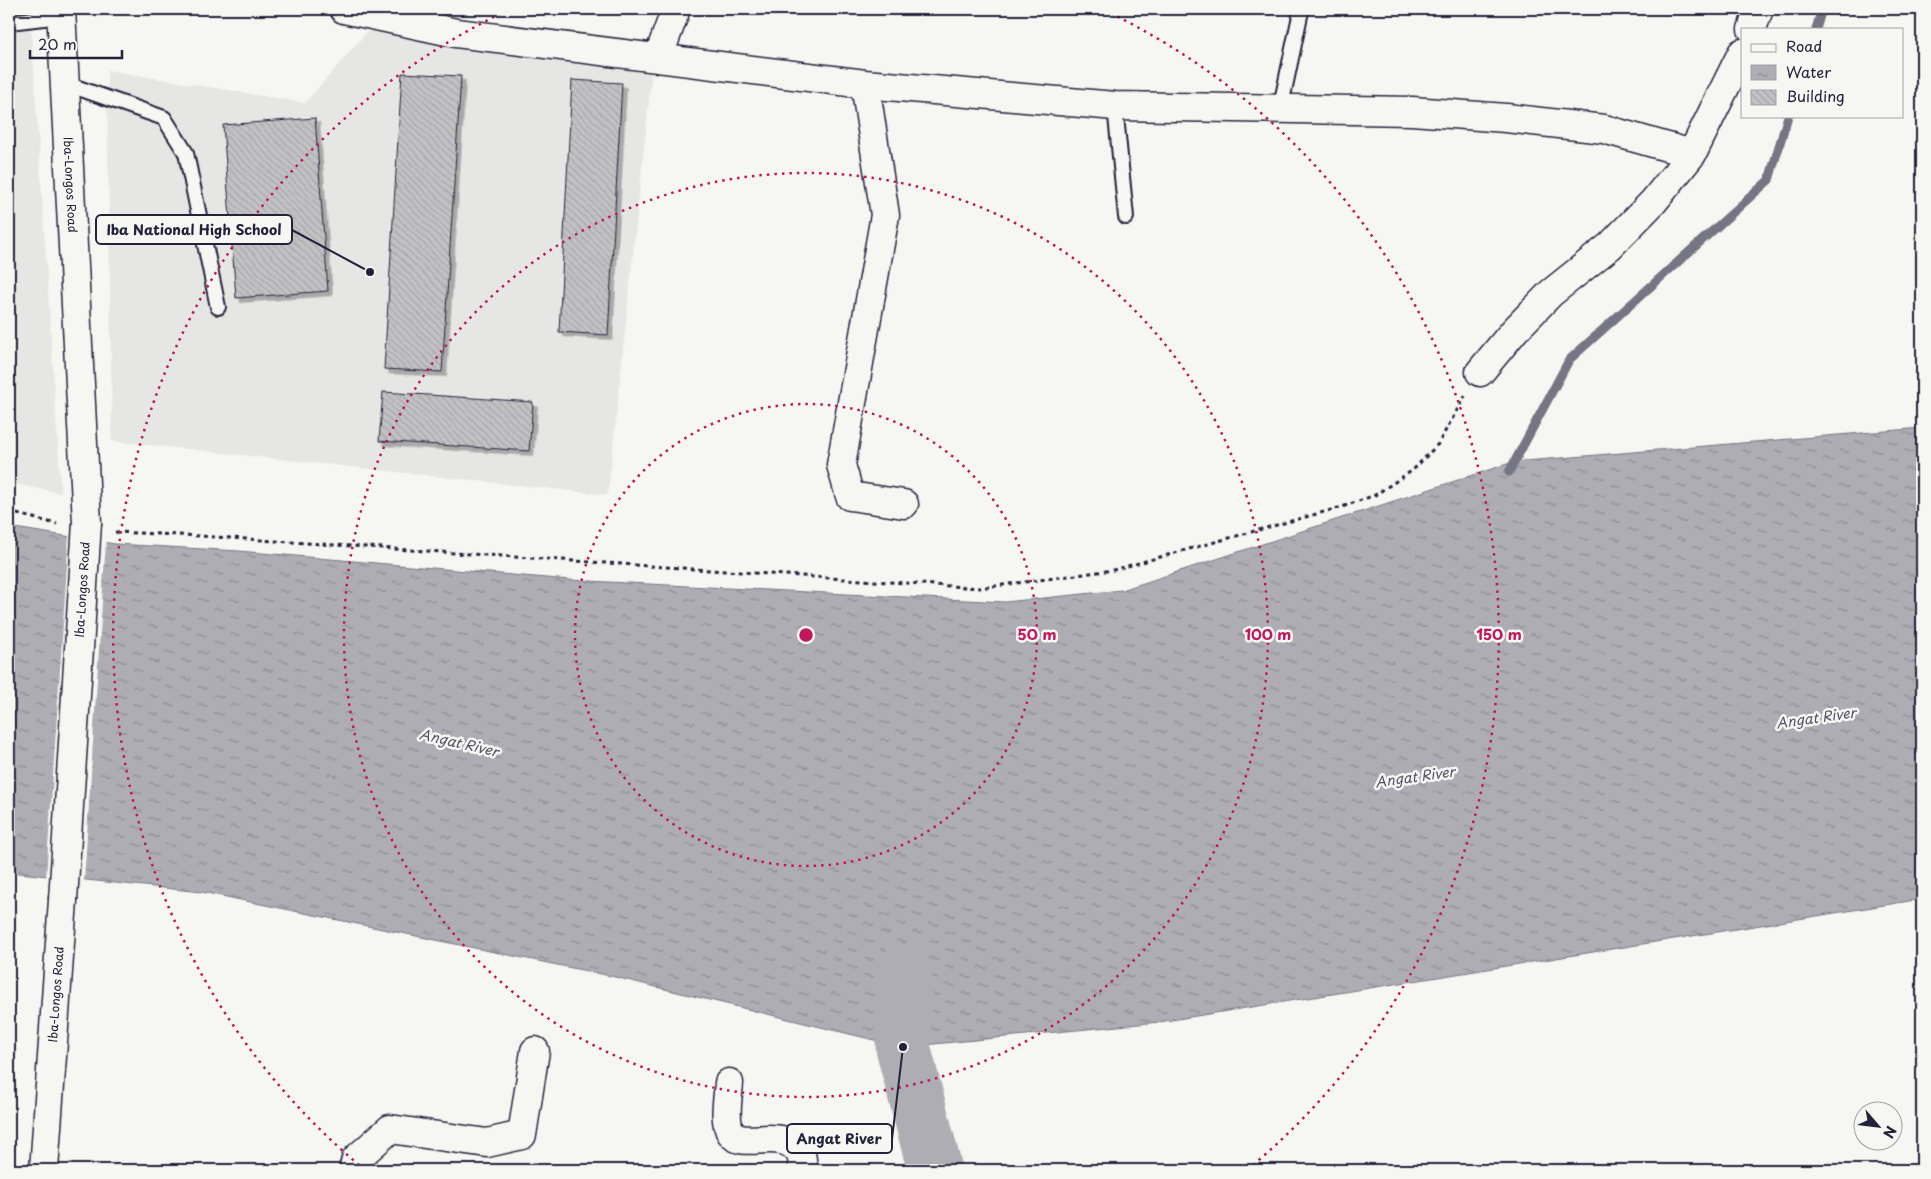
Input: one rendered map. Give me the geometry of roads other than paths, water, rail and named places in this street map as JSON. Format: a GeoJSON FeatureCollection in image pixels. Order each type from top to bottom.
{"type":"FeatureCollection","features":[{"type":"Feature","properties":{"kind":"street"},"geometry":{"type":"LineString","coordinates":[[344,9],[456,34],[865,84],[1115,106],[1412,111],[1506,118],[1604,130],[1692,154]]}},
{"type":"Feature","properties":{"kind":"street"},"geometry":{"type":"LineString","coordinates":[[658,58],[676,9]]}},
{"type":"Feature","properties":{"kind":"street"},"geometry":{"type":"LineString","coordinates":[[1752,28],[1759,9]]}},
{"type":"Feature","properties":{"kind":"street","name":"Iba-Longos Road"},"geometry":{"type":"LineString","coordinates":[[44,1170],[87,523],[61,12]]}},
{"type":"Feature","properties":{"kind":"street"},"geometry":{"type":"LineString","coordinates":[[1480,372],[1514,331],[1551,293],[1610,246],[1654,201],[1692,154],[1741,55]]}},
{"type":"Feature","properties":{"kind":"street"},"geometry":{"type":"LineString","coordinates":[[865,84],[885,215],[841,465],[850,496],[904,504]]}},
{"type":"Feature","properties":{"kind":"street"},"geometry":{"type":"LineString","coordinates":[[353,1170],[356,1158],[390,1129],[487,1143],[522,1134],[535,1051]]}},
{"type":"Feature","properties":{"kind":"street"},"geometry":{"type":"LineString","coordinates":[[729,1083],[727,1122],[731,1135],[740,1140],[777,1138],[793,1145],[802,1156],[802,1170]]}},
{"type":"Feature","properties":{"kind":"lane"},"geometry":{"type":"LineString","coordinates":[[1280,110],[1301,10]]}},
{"type":"Feature","properties":{"kind":"lane"},"geometry":{"type":"LineString","coordinates":[[9,22],[61,12]]}},
{"type":"Feature","properties":{"kind":"lane"},"geometry":{"type":"LineString","coordinates":[[64,83],[164,118],[186,153],[218,307]]}},
{"type":"Feature","properties":{"kind":"lane"},"geometry":{"type":"LineString","coordinates":[[1115,106],[1126,217]]}},
{"type":"Feature","properties":{"kind":"water"},"geometry":{"type":"Polygon","coordinates":[[[1922,428],[1922,899],[1159,1022],[903,1047],[611,976],[202,892],[9,872],[9,527],[115,544],[239,551],[569,580],[1005,602],[1122,590],[1513,462],[1922,428]]]}},
{"type":"Feature","properties":{"kind":"waterway"},"geometry":{"type":"LineString","coordinates":[[1816,28],[1822,9]]}},
{"type":"Feature","properties":{"kind":"waterway"},"geometry":{"type":"LineString","coordinates":[[1509,472],[1569,360],[1769,180],[1787,118]]}},
{"type":"Feature","properties":{"kind":"waterway","name":"Angat River"},"geometry":{"type":"LineString","coordinates":[[905,971],[903,1047],[935,1170]]}},
{"type":"Feature","properties":{"kind":"place","name":"Iba National High School"},"geometry":{"type":"Point","coordinates":[370,272]}},
{"type":"Feature","properties":{"kind":"place","name":"Angat River"},"geometry":{"type":"Point","coordinates":[903,1047]}}]}
